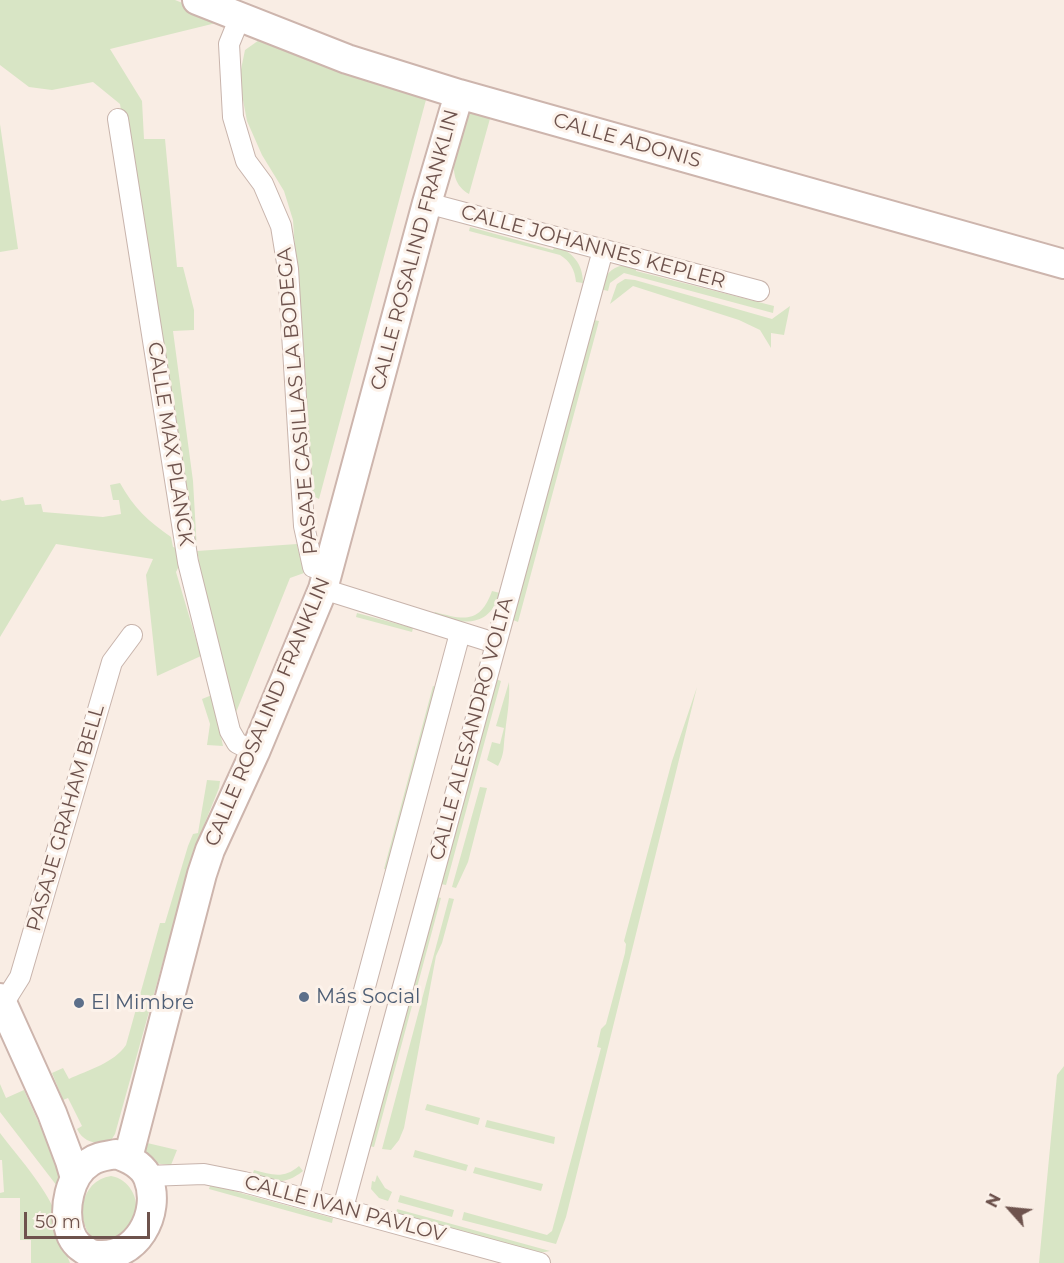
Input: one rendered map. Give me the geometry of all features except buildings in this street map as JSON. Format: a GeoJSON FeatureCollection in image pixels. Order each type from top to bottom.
{"type":"FeatureCollection","features":[{"type":"Feature","properties":{"kind":"street","name":"CALLE ADONIS"},"geometry":{"type":"LineString","coordinates":[[196,0],[347,59],[459,94],[1064,264]]}},
{"type":"Feature","properties":{"kind":"street","name":"PASAJE CASILLAS LA BODEGA"},"geometry":{"type":"LineString","coordinates":[[240,17],[229,44],[233,117],[246,161],[263,184],[281,226],[288,269],[304,526],[313,567],[325,580]]}},
{"type":"Feature","properties":{"kind":"street","name":"CALLE ROSALIND FRANKLIN"},"geometry":{"type":"LineString","coordinates":[[138,1167],[202,874],[210,850],[255,752],[325,580],[427,203],[459,94]]}},
{"type":"Feature","properties":{"kind":"street","name":"CALLE MAX PLANCK"},"geometry":{"type":"LineString","coordinates":[[118,119],[188,562],[230,731],[237,743],[255,752]]}},
{"type":"Feature","properties":{"kind":"street","name":"CALLE JOHANNES KEPLER"},"geometry":{"type":"LineString","coordinates":[[427,203],[759,291]]}},
{"type":"Feature","properties":{"kind":"street","name":"CALLE ALESANDRO VOLTA"},"geometry":{"type":"LineString","coordinates":[[343,1208],[603,250]]}},
{"type":"Feature","properties":{"kind":"street"},"geometry":{"type":"LineString","coordinates":[[325,580],[460,633],[495,643]]}},
{"type":"Feature","properties":{"kind":"street","name":"CALLE ALESANDRO VOLTA"},"geometry":{"type":"LineString","coordinates":[[308,1199],[460,633]]}},
{"type":"Feature","properties":{"kind":"street","name":"PASAJE GRAHAM BELL"},"geometry":{"type":"LineString","coordinates":[[2,1001],[20,977],[112,662],[132,635]]}},
{"type":"Feature","properties":{"kind":"street"},"geometry":{"type":"LineString","coordinates":[[2,1001],[52,1113],[75,1178]]}},
{"type":"Feature","properties":{"kind":"street"},"geometry":{"type":"LineString","coordinates":[[52,1113],[81,1149],[99,1157]]}},
{"type":"Feature","properties":{"kind":"street"},"geometry":{"type":"LineString","coordinates":[[116,1154],[138,1167],[152,1203],[145,1235],[130,1254],[115,1262],[96,1256],[77,1246],[70,1232],[68,1218],[69,1200],[75,1178],[81,1168],[99,1157],[116,1154]]}},
{"type":"Feature","properties":{"kind":"street","name":"CALLE IVAN PAVLOV"},"geometry":{"type":"LineString","coordinates":[[138,1167],[204,1174],[244,1182],[540,1263]]}},
{"type":"Feature","properties":{"kind":"street"},"geometry":{"type":"LineString","coordinates":[[145,1235],[150,1263]]}},
{"type":"Feature","properties":{"kind":"green space"},"geometry":{"type":"Polygon","coordinates":[[[0,0],[175,0],[215,16],[216,23],[110,49],[142,101],[144,139],[165,139],[177,267],[183,267],[194,310],[194,330],[173,331],[193,481],[197,551],[192,551],[120,104],[93,82],[52,90],[29,87],[0,65],[0,0]]]}},
{"type":"Feature","properties":{"kind":"green space"},"geometry":{"type":"Polygon","coordinates":[[[262,38],[427,96],[319,499],[311,495],[293,220],[284,191],[262,155],[247,121],[239,79],[245,50],[262,38]]]}},
{"type":"Feature","properties":{"kind":"green space"},"geometry":{"type":"Polygon","coordinates":[[[476,111],[491,115],[469,194],[456,179],[454,169],[456,148],[464,117],[476,111]]]}},
{"type":"Feature","properties":{"kind":"green space"},"geometry":{"type":"Polygon","coordinates":[[[0,124],[18,249],[0,252],[0,124]]]}},
{"type":"Feature","properties":{"kind":"green space"},"geometry":{"type":"Polygon","coordinates":[[[470,227],[553,250],[555,245],[571,255],[579,264],[583,283],[576,282],[571,266],[560,255],[469,231],[470,227]]]}},
{"type":"Feature","properties":{"kind":"green space"},"geometry":{"type":"Polygon","coordinates":[[[624,265],[636,267],[636,271],[774,306],[773,313],[624,273],[610,283],[608,291],[600,289],[609,273],[624,265]]]}},
{"type":"Feature","properties":{"kind":"green space"},"geometry":{"type":"Polygon","coordinates":[[[625,279],[772,319],[790,306],[784,335],[771,333],[771,348],[760,330],[739,320],[633,286],[610,304],[617,284],[625,279]]]}},
{"type":"Feature","properties":{"kind":"green space"},"geometry":{"type":"Polygon","coordinates":[[[594,320],[599,321],[518,622],[513,620],[594,320]]]}},
{"type":"Feature","properties":{"kind":"green space"},"geometry":{"type":"Polygon","coordinates":[[[120,483],[136,507],[171,537],[173,547],[179,549],[181,562],[176,572],[201,656],[157,676],[146,575],[153,559],[56,544],[0,637],[0,499],[2,501],[23,497],[25,505],[41,504],[43,512],[103,517],[121,514],[119,500],[113,500],[110,485],[120,483]]]}},
{"type":"Feature","properties":{"kind":"green space"},"geometry":{"type":"Polygon","coordinates":[[[297,544],[304,573],[290,578],[235,715],[196,568],[199,560],[197,551],[297,544]]]}},
{"type":"Feature","properties":{"kind":"green space"},"geometry":{"type":"Polygon","coordinates":[[[492,591],[500,593],[495,605],[482,618],[464,621],[433,615],[435,612],[454,617],[470,617],[482,609],[492,591]]]}},
{"type":"Feature","properties":{"kind":"green space"},"geometry":{"type":"Polygon","coordinates":[[[357,613],[413,628],[412,632],[356,617],[357,613]]]}},
{"type":"Feature","properties":{"kind":"green space"},"geometry":{"type":"Polygon","coordinates":[[[496,679],[501,681],[446,885],[441,884],[496,679]]]}},
{"type":"Feature","properties":{"kind":"green space"},"geometry":{"type":"Polygon","coordinates":[[[509,682],[509,703],[503,750],[498,766],[487,760],[492,742],[500,744],[504,728],[496,726],[509,682]]]}},
{"type":"Feature","properties":{"kind":"green space"},"geometry":{"type":"Polygon","coordinates":[[[433,686],[439,688],[389,870],[384,869],[433,686]]]}},
{"type":"Feature","properties":{"kind":"green space"},"geometry":{"type":"Polygon","coordinates":[[[697,687],[566,1217],[556,1244],[462,1220],[464,1212],[547,1235],[552,1231],[601,1048],[597,1047],[601,1029],[606,1024],[625,953],[624,941],[672,761],[697,687]]]}},
{"type":"Feature","properties":{"kind":"green space"},"geometry":{"type":"Polygon","coordinates":[[[212,695],[223,746],[207,745],[210,724],[202,699],[212,695]]]}},
{"type":"Feature","properties":{"kind":"green space"},"geometry":{"type":"Polygon","coordinates":[[[207,780],[220,781],[219,788],[194,850],[115,1134],[110,1142],[91,1142],[77,1129],[82,1126],[68,1098],[63,1100],[52,1073],[63,1068],[69,1079],[115,1057],[126,1045],[160,923],[165,923],[188,846],[193,834],[198,833],[207,780]]]}},
{"type":"Feature","properties":{"kind":"green space"},"geometry":{"type":"Polygon","coordinates":[[[480,787],[487,788],[468,862],[456,888],[452,887],[480,787]]]}},
{"type":"Feature","properties":{"kind":"green space"},"geometry":{"type":"Polygon","coordinates":[[[437,897],[441,898],[374,1147],[369,1146],[437,897]]]}},
{"type":"Feature","properties":{"kind":"green space"},"geometry":{"type":"Polygon","coordinates":[[[449,898],[454,899],[442,943],[436,956],[404,1128],[399,1140],[391,1150],[382,1149],[449,898]]]}},
{"type":"Feature","properties":{"kind":"green space"},"geometry":{"type":"Polygon","coordinates":[[[1064,1066],[1064,1263],[1039,1263],[1057,1075],[1064,1066]]]}},
{"type":"Feature","properties":{"kind":"green space"},"geometry":{"type":"Polygon","coordinates":[[[0,1084],[6,1098],[24,1090],[59,1168],[57,1186],[0,1112],[0,1084]]]}},
{"type":"Feature","properties":{"kind":"green space"},"geometry":{"type":"Polygon","coordinates":[[[427,1104],[480,1118],[478,1125],[425,1110],[427,1104]]]}},
{"type":"Feature","properties":{"kind":"green space"},"geometry":{"type":"Polygon","coordinates":[[[487,1120],[555,1137],[554,1144],[485,1127],[487,1120]]]}},
{"type":"Feature","properties":{"kind":"green space"},"geometry":{"type":"Polygon","coordinates":[[[0,1133],[38,1182],[51,1203],[70,1263],[31,1263],[31,1240],[20,1240],[20,1198],[0,1198],[0,1193],[4,1192],[2,1160],[0,1160],[0,1133]]]}},
{"type":"Feature","properties":{"kind":"green space"},"geometry":{"type":"Polygon","coordinates":[[[143,1142],[177,1150],[171,1165],[152,1163],[144,1154],[143,1142]]]}},
{"type":"Feature","properties":{"kind":"green space"},"geometry":{"type":"Polygon","coordinates":[[[415,1150],[468,1165],[466,1171],[413,1157],[415,1150]]]}},
{"type":"Feature","properties":{"kind":"green space"},"geometry":{"type":"Polygon","coordinates":[[[299,1166],[303,1171],[284,1181],[272,1181],[252,1176],[254,1170],[283,1174],[299,1166]]]}},
{"type":"Feature","properties":{"kind":"green space"},"geometry":{"type":"Polygon","coordinates":[[[475,1167],[543,1184],[541,1191],[473,1173],[475,1167]]]}},
{"type":"Feature","properties":{"kind":"green space"},"geometry":{"type":"Polygon","coordinates":[[[377,1175],[385,1188],[392,1192],[388,1201],[379,1198],[371,1189],[372,1181],[375,1182],[377,1175]]]}},
{"type":"Feature","properties":{"kind":"green space"},"geometry":{"type":"Polygon","coordinates":[[[111,1176],[123,1181],[132,1190],[136,1203],[135,1216],[121,1241],[96,1241],[84,1224],[83,1203],[92,1185],[111,1176]]]}},
{"type":"Feature","properties":{"kind":"green space"},"geometry":{"type":"Polygon","coordinates":[[[210,1186],[333,1218],[332,1223],[209,1189],[210,1186]]]}},
{"type":"Feature","properties":{"kind":"green space"},"geometry":{"type":"Polygon","coordinates":[[[400,1195],[454,1210],[452,1217],[398,1202],[400,1195]]]}},
{"type":"Feature","properties":{"kind":"green space"},"geometry":{"type":"Polygon","coordinates":[[[397,1209],[550,1251],[539,1253],[396,1215],[397,1209]]]}},
{"type":"Feature","properties":{"kind":"place","name":"Más Social"},"geometry":{"type":"Point","coordinates":[304,997]}},
{"type":"Feature","properties":{"kind":"place","name":"El Mimbre"},"geometry":{"type":"Point","coordinates":[79,1003]}}]}
